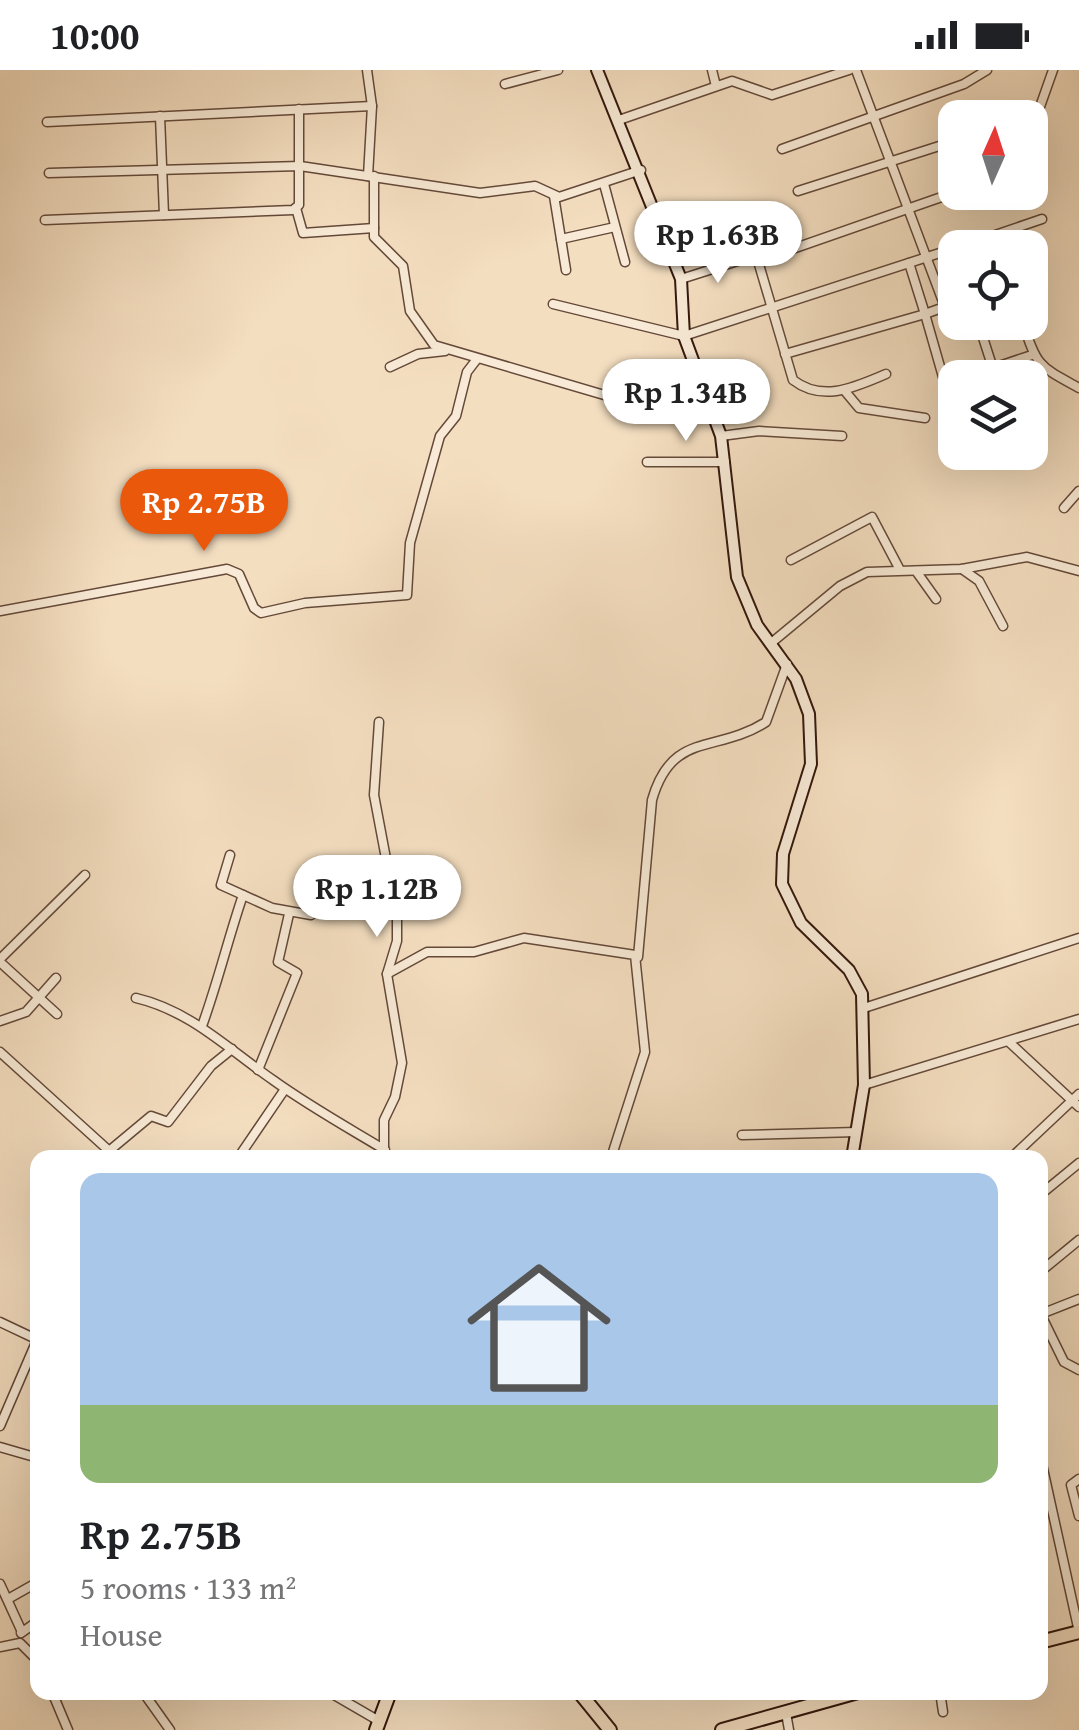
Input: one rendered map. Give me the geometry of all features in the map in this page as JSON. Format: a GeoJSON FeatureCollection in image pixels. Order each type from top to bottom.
{"type":"FeatureCollection","features":[{"type":"Feature","properties":{"kind":"highway"},"geometry":{"type":"LineString","coordinates":[[1048,1640],[1079,1632]]}},
{"type":"Feature","properties":{"kind":"highway"},"geometry":{"type":"LineString","coordinates":[[377,1726],[387,1700]]}},
{"type":"Feature","properties":{"kind":"highway"},"geometry":{"type":"LineString","coordinates":[[586,1700],[610,1730]]}},
{"type":"Feature","properties":{"kind":"highway"},"geometry":{"type":"LineString","coordinates":[[722,1730],[826,1700]]}},
{"type":"Feature","properties":{"kind":"street"},"geometry":{"type":"LineString","coordinates":[[367,70],[372,106],[371,176],[376,242],[403,266],[407,302],[421,330],[434,344],[477,359],[540,372],[669,414],[714,415]]}},
{"type":"Feature","properties":{"kind":"street"},"geometry":{"type":"LineString","coordinates":[[504,84],[558,70]]}},
{"type":"Feature","properties":{"kind":"street"},"geometry":{"type":"LineString","coordinates":[[611,70],[598,73],[681,279],[684,336],[720,436],[732,551],[742,591],[770,644],[788,664],[809,714],[812,747],[807,783],[783,854],[782,884],[801,923],[857,982],[864,1008],[864,1085],[853,1150]]}},
{"type":"Feature","properties":{"kind":"street"},"geometry":{"type":"LineString","coordinates":[[712,70],[716,86]]}},
{"type":"Feature","properties":{"kind":"street"},"geometry":{"type":"LineString","coordinates":[[620,120],[716,86],[742,81],[760,94],[772,95],[853,70],[938,290]]}},
{"type":"Feature","properties":{"kind":"street"},"geometry":{"type":"LineString","coordinates":[[782,149],[964,84],[987,70]]}},
{"type":"Feature","properties":{"kind":"street"},"geometry":{"type":"LineString","coordinates":[[1043,100],[1053,70]]}},
{"type":"Feature","properties":{"kind":"street"},"geometry":{"type":"LineString","coordinates":[[46,122],[372,106]]}},
{"type":"Feature","properties":{"kind":"street"},"geometry":{"type":"LineString","coordinates":[[299,109],[296,208],[304,233],[374,228]]}},
{"type":"Feature","properties":{"kind":"street"},"geometry":{"type":"LineString","coordinates":[[160,116],[164,215]]}},
{"type":"Feature","properties":{"kind":"street"},"geometry":{"type":"LineString","coordinates":[[798,191],[938,146]]}},
{"type":"Feature","properties":{"kind":"street"},"geometry":{"type":"LineString","coordinates":[[49,174],[300,166],[480,193],[535,186],[554,196],[640,170]]}},
{"type":"Feature","properties":{"kind":"street"},"geometry":{"type":"LineString","coordinates":[[604,184],[624,262]]}},
{"type":"Feature","properties":{"kind":"street"},"geometry":{"type":"LineString","coordinates":[[554,196],[566,270]]}},
{"type":"Feature","properties":{"kind":"street"},"geometry":{"type":"LineString","coordinates":[[681,279],[744,260],[758,261],[938,199]]}},
{"type":"Feature","properties":{"kind":"street"},"geometry":{"type":"LineString","coordinates":[[45,220],[296,208]]}},
{"type":"Feature","properties":{"kind":"street"},"geometry":{"type":"LineString","coordinates":[[1009,230],[1042,219]]}},
{"type":"Feature","properties":{"kind":"street"},"geometry":{"type":"LineString","coordinates":[[561,239],[616,228]]}},
{"type":"Feature","properties":{"kind":"street"},"geometry":{"type":"LineString","coordinates":[[673,257],[729,241]]}},
{"type":"Feature","properties":{"kind":"street"},"geometry":{"type":"LineString","coordinates":[[552,304],[684,336],[938,254]]}},
{"type":"Feature","properties":{"kind":"street"},"geometry":{"type":"LineString","coordinates":[[758,261],[792,380],[827,392],[844,390],[886,374]]}},
{"type":"Feature","properties":{"kind":"street"},"geometry":{"type":"LineString","coordinates":[[908,263],[938,360]]}},
{"type":"Feature","properties":{"kind":"street"},"geometry":{"type":"LineString","coordinates":[[785,354],[938,309]]}},
{"type":"Feature","properties":{"kind":"street"},"geometry":{"type":"LineString","coordinates":[[1028,340],[1032,354],[1050,375],[1079,388]]}},
{"type":"Feature","properties":{"kind":"street"},"geometry":{"type":"LineString","coordinates":[[390,367],[418,354],[450,351]]}},
{"type":"Feature","properties":{"kind":"street"},"geometry":{"type":"LineString","coordinates":[[1020,360],[1032,354]]}},
{"type":"Feature","properties":{"kind":"street"},"geometry":{"type":"LineString","coordinates":[[0,611],[227,569],[238,574],[254,608],[261,613],[305,602],[403,596],[408,593],[408,560],[440,436],[456,416],[467,372],[477,359]]}},
{"type":"Feature","properties":{"kind":"street"},"geometry":{"type":"LineString","coordinates":[[844,390],[859,408],[925,418]]}},
{"type":"Feature","properties":{"kind":"street"},"geometry":{"type":"LineString","coordinates":[[720,436],[759,431],[842,436]]}},
{"type":"Feature","properties":{"kind":"street"},"geometry":{"type":"LineString","coordinates":[[646,462],[725,462]]}},
{"type":"Feature","properties":{"kind":"street"},"geometry":{"type":"LineString","coordinates":[[1064,508],[1079,491]]}},
{"type":"Feature","properties":{"kind":"street"},"geometry":{"type":"LineString","coordinates":[[791,560],[872,516],[900,570]]}},
{"type":"Feature","properties":{"kind":"street"},"geometry":{"type":"LineString","coordinates":[[770,644],[853,577],[880,569],[962,569],[1013,558],[1034,559],[1079,571]]}},
{"type":"Feature","properties":{"kind":"street"},"geometry":{"type":"LineString","coordinates":[[962,569],[980,581],[1003,626]]}},
{"type":"Feature","properties":{"kind":"street"},"geometry":{"type":"LineString","coordinates":[[916,571],[936,599]]}},
{"type":"Feature","properties":{"kind":"street"},"geometry":{"type":"LineString","coordinates":[[613,1150],[645,1047],[638,957],[652,800],[659,780],[676,756],[696,744],[717,744],[766,722],[788,664]]}},
{"type":"Feature","properties":{"kind":"street"},"geometry":{"type":"LineString","coordinates":[[379,722],[374,796],[394,890],[398,933],[387,974],[402,1070],[384,1120],[384,1150]]}},
{"type":"Feature","properties":{"kind":"street"},"geometry":{"type":"LineString","coordinates":[[230,855],[221,883],[289,914],[311,915],[319,880],[394,890]]}},
{"type":"Feature","properties":{"kind":"street"},"geometry":{"type":"LineString","coordinates":[[57,1014],[0,961],[85,875]]}},
{"type":"Feature","properties":{"kind":"street"},"geometry":{"type":"LineString","coordinates":[[202,1026],[220,980],[226,944],[243,896]]}},
{"type":"Feature","properties":{"kind":"street"},"geometry":{"type":"LineString","coordinates":[[258,1070],[296,973],[278,962],[289,914]]}},
{"type":"Feature","properties":{"kind":"street"},"geometry":{"type":"LineString","coordinates":[[387,974],[423,953],[474,952],[524,938],[606,947],[638,957]]}},
{"type":"Feature","properties":{"kind":"street"},"geometry":{"type":"LineString","coordinates":[[864,1008],[1079,938]]}},
{"type":"Feature","properties":{"kind":"street"},"geometry":{"type":"LineString","coordinates":[[0,1021],[23,1013],[56,978]]}},
{"type":"Feature","properties":{"kind":"street"},"geometry":{"type":"LineString","coordinates":[[136,998],[163,1004],[202,1026],[258,1070],[378,1150]]}},
{"type":"Feature","properties":{"kind":"street"},"geometry":{"type":"LineString","coordinates":[[864,1085],[1079,1019]]}},
{"type":"Feature","properties":{"kind":"street"},"geometry":{"type":"LineString","coordinates":[[1010,1042],[1077,1100],[1020,1150]]}},
{"type":"Feature","properties":{"kind":"street"},"geometry":{"type":"LineString","coordinates":[[117,1150],[151,1116],[168,1122],[211,1066],[232,1050]]}},
{"type":"Feature","properties":{"kind":"street"},"geometry":{"type":"LineString","coordinates":[[0,1052],[109,1150]]}},
{"type":"Feature","properties":{"kind":"street"},"geometry":{"type":"LineString","coordinates":[[243,1150],[285,1089]]}},
{"type":"Feature","properties":{"kind":"street"},"geometry":{"type":"LineString","coordinates":[[742,1134],[856,1132]]}},
{"type":"Feature","properties":{"kind":"street"},"geometry":{"type":"LineString","coordinates":[[1048,1188],[1079,1163]]}},
{"type":"Feature","properties":{"kind":"street"},"geometry":{"type":"LineString","coordinates":[[1048,1265],[1079,1240]]}},
{"type":"Feature","properties":{"kind":"street"},"geometry":{"type":"LineString","coordinates":[[1048,1311],[1079,1299]]}},
{"type":"Feature","properties":{"kind":"street"},"geometry":{"type":"LineString","coordinates":[[0,1322],[30,1334]]}},
{"type":"Feature","properties":{"kind":"street"},"geometry":{"type":"LineString","coordinates":[[1048,1330],[1064,1362],[1079,1370]]}},
{"type":"Feature","properties":{"kind":"street"},"geometry":{"type":"LineString","coordinates":[[0,1426],[30,1354]]}},
{"type":"Feature","properties":{"kind":"street"},"geometry":{"type":"LineString","coordinates":[[0,1447],[30,1456]]}},
{"type":"Feature","properties":{"kind":"street"},"geometry":{"type":"LineString","coordinates":[[1079,1479],[1071,1488],[1079,1516]]}},
{"type":"Feature","properties":{"kind":"street"},"geometry":{"type":"LineString","coordinates":[[1048,1492],[1079,1632]]}},
{"type":"Feature","properties":{"kind":"street"},"geometry":{"type":"LineString","coordinates":[[0,1584],[22,1632],[20,1643]]}},
{"type":"Feature","properties":{"kind":"street"},"geometry":{"type":"LineString","coordinates":[[8,1599],[30,1587]]}},
{"type":"Feature","properties":{"kind":"street"},"geometry":{"type":"LineString","coordinates":[[22,1632],[30,1626]]}},
{"type":"Feature","properties":{"kind":"street"},"geometry":{"type":"LineString","coordinates":[[0,1647],[20,1643]]}},
{"type":"Feature","properties":{"kind":"street"},"geometry":{"type":"LineString","coordinates":[[20,1643],[30,1653]]}},
{"type":"Feature","properties":{"kind":"street"},"geometry":{"type":"LineString","coordinates":[[59,1700],[68,1730]]}},
{"type":"Feature","properties":{"kind":"street"},"geometry":{"type":"LineString","coordinates":[[149,1700],[170,1730]]}},
{"type":"Feature","properties":{"kind":"street"},"geometry":{"type":"LineString","coordinates":[[340,1700],[377,1726]]}},
{"type":"Feature","properties":{"kind":"street"},"geometry":{"type":"LineString","coordinates":[[941,1700],[943,1712]]}},
{"type":"Feature","properties":{"kind":"street"},"geometry":{"type":"LineString","coordinates":[[786,1713],[789,1730]]}}]}
